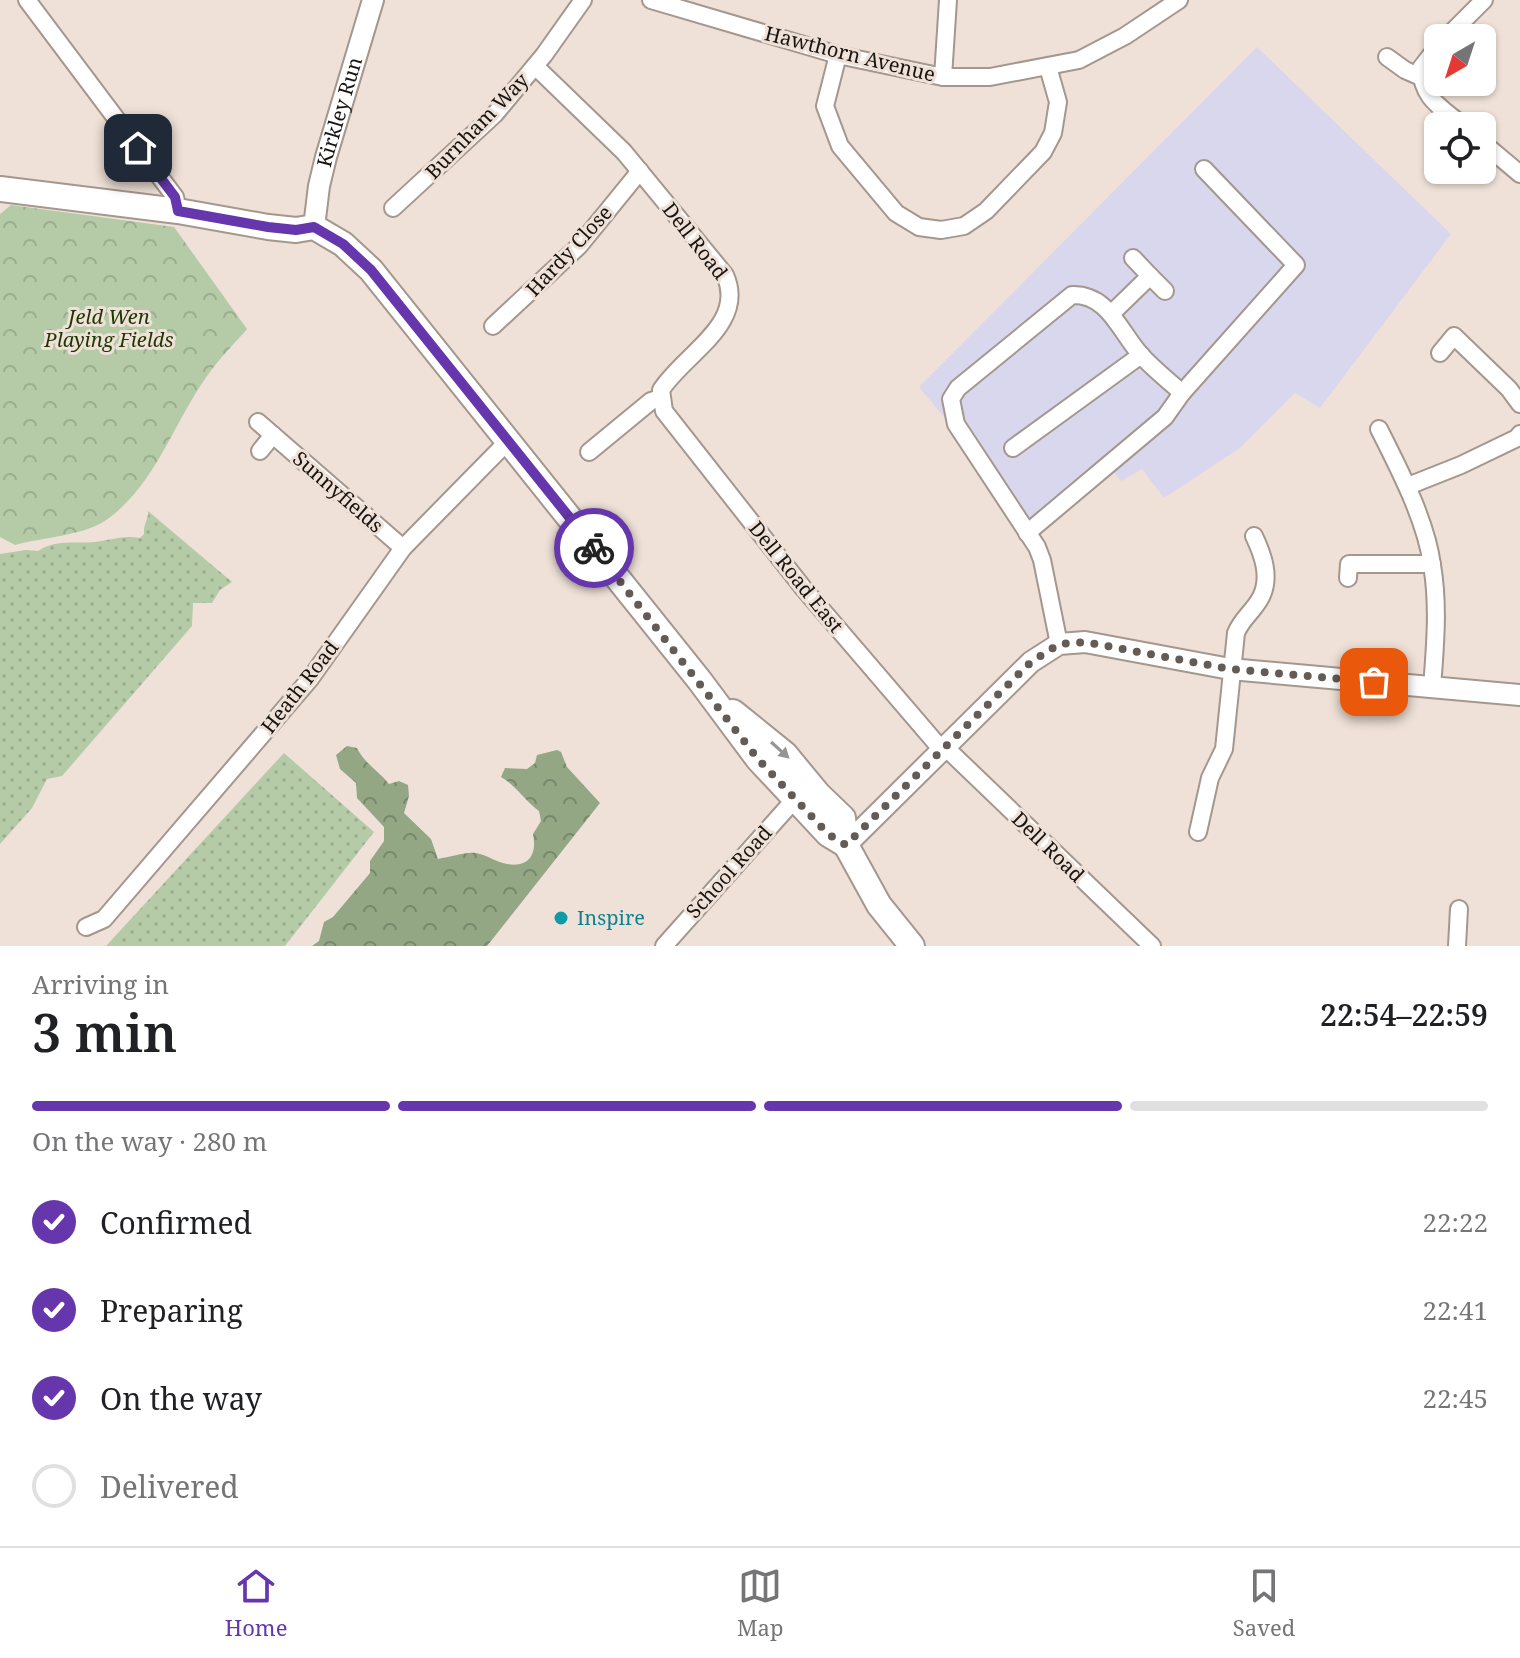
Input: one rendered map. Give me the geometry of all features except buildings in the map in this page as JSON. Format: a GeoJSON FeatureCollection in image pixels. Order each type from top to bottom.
{"type":"FeatureCollection","features":[{"type":"Feature","properties":{"kind":"main road"},"geometry":{"type":"LineString","coordinates":[[0,189],[178,211],[268,227],[296,230],[314,227],[343,244],[371,270],[700,681],[758,759],[828,834],[846,845]]}},
{"type":"Feature","properties":{"kind":"main road"},"geometry":{"type":"LineString","coordinates":[[700,681],[785,754],[818,794],[843,818],[846,845],[879,905],[912,946]]}},
{"type":"Feature","properties":{"kind":"street"},"geometry":{"type":"LineString","coordinates":[[27,0],[175,197],[178,211]]}},
{"type":"Feature","properties":{"kind":"street","name":"Kirkley Run"},"geometry":{"type":"LineString","coordinates":[[314,227],[326,157],[373,0]]}},
{"type":"Feature","properties":{"kind":"street","name":"Burnham Way"},"geometry":{"type":"LineString","coordinates":[[393,208],[495,114],[583,0]]}},
{"type":"Feature","properties":{"kind":"street","name":"Hawthorn Avenue"},"geometry":{"type":"LineString","coordinates":[[651,0],[838,55],[943,77],[990,77],[1079,60],[1125,36],[1179,0]]}},
{"type":"Feature","properties":{"kind":"street"},"geometry":{"type":"LineString","coordinates":[[943,77],[948,0]]}},
{"type":"Feature","properties":{"kind":"street"},"geometry":{"type":"LineString","coordinates":[[1460,24],[1484,0]]}},
{"type":"Feature","properties":{"kind":"street"},"geometry":{"type":"LineString","coordinates":[[838,55],[825,106],[840,146],[896,213],[919,227],[941,230],[964,226],[986,211],[1043,152],[1053,133],[1058,102],[1048,67]]}},
{"type":"Feature","properties":{"kind":"street"},"geometry":{"type":"LineString","coordinates":[[1387,57],[1421,77]]}},
{"type":"Feature","properties":{"kind":"street"},"geometry":{"type":"LineString","coordinates":[[1424,64],[1421,77],[1428,96],[1447,112]]}},
{"type":"Feature","properties":{"kind":"street","name":"Dell Road"},"geometry":{"type":"LineString","coordinates":[[535,66],[624,152],[725,275],[731,293],[731,303],[721,324],[665,385],[660,398],[651,401],[589,452]]}},
{"type":"Feature","properties":{"kind":"street"},"geometry":{"type":"LineString","coordinates":[[1496,154],[1520,174]]}},
{"type":"Feature","properties":{"kind":"street"},"geometry":{"type":"LineString","coordinates":[[1027,533],[1150,432],[1296,265],[1204,169]]}},
{"type":"Feature","properties":{"kind":"street","name":"Hardy Close"},"geometry":{"type":"LineString","coordinates":[[493,326],[568,257],[640,171]]}},
{"type":"Feature","properties":{"kind":"street"},"geometry":{"type":"LineString","coordinates":[[1133,258],[1165,291]]}},
{"type":"Feature","properties":{"kind":"street"},"geometry":{"type":"LineString","coordinates":[[1111,314],[1150,276]]}},
{"type":"Feature","properties":{"kind":"street"},"geometry":{"type":"LineString","coordinates":[[1059,644],[1042,560],[956,424],[951,399],[958,388],[1072,295],[1085,295],[1100,301],[1141,355],[1182,393]]}},
{"type":"Feature","properties":{"kind":"street"},"geometry":{"type":"LineString","coordinates":[[1440,353],[1459,330],[1520,404]]}},
{"type":"Feature","properties":{"kind":"street"},"geometry":{"type":"LineString","coordinates":[[1013,448],[1141,355]]}},
{"type":"Feature","properties":{"kind":"street","name":"Dell Road East"},"geometry":{"type":"LineString","coordinates":[[660,398],[664,411],[804,589],[944,749]]}},
{"type":"Feature","properties":{"kind":"street","name":"Sunnyfields"},"geometry":{"type":"LineString","coordinates":[[258,422],[403,548]]}},
{"type":"Feature","properties":{"kind":"street"},"geometry":{"type":"LineString","coordinates":[[1379,429],[1408,486],[1432,564],[1436,624],[1432,688]]}},
{"type":"Feature","properties":{"kind":"street"},"geometry":{"type":"LineString","coordinates":[[1408,486],[1461,465],[1520,434]]}},
{"type":"Feature","properties":{"kind":"street","name":"Sunnyfields"},"geometry":{"type":"LineString","coordinates":[[260,451],[273,435]]}},
{"type":"Feature","properties":{"kind":"street","name":"Heath Road"},"geometry":{"type":"LineString","coordinates":[[86,927],[104,919],[310,679],[403,548],[508,441]]}},
{"type":"Feature","properties":{"kind":"street"},"geometry":{"type":"LineString","coordinates":[[1198,832],[1210,778],[1224,749],[1236,633],[1242,618],[1261,598],[1266,582],[1263,555],[1254,536]]}},
{"type":"Feature","properties":{"kind":"street"},"geometry":{"type":"LineString","coordinates":[[1349,564],[1432,564]]}},
{"type":"Feature","properties":{"kind":"street"},"geometry":{"type":"LineString","coordinates":[[846,845],[1031,662],[1059,644],[1085,642],[1230,669],[1520,695]]}},
{"type":"Feature","properties":{"kind":"street","name":"Dell Road"},"geometry":{"type":"LineString","coordinates":[[944,749],[1152,946]]}},
{"type":"Feature","properties":{"kind":"street","name":"School Road"},"geometry":{"type":"LineString","coordinates":[[664,946],[795,799]]}},
{"type":"Feature","properties":{"kind":"street"},"geometry":{"type":"LineString","coordinates":[[1457,946],[1459,909]]}},
{"type":"Feature","properties":{"kind":"shaded area"},"geometry":{"type":"Polygon","coordinates":[[[1257,47],[1451,234],[1320,408],[1295,393],[1240,448],[1164,498],[1142,469],[1121,481],[1105,461],[1031,522],[919,387],[1257,47]]]}},
{"type":"Feature","properties":{"kind":"green space","name":"Jeld Wen Playing Fields"},"geometry":{"type":"Polygon","coordinates":[[[11,205],[174,227],[247,329],[207,376],[152,470],[125,504],[89,529],[15,545],[0,537],[0,214],[11,205]]]}},
{"type":"Feature","properties":{"kind":"green space"},"geometry":{"type":"Polygon","coordinates":[[[148,511],[232,582],[220,590],[212,603],[193,603],[192,626],[62,776],[47,779],[32,808],[0,844],[0,554],[38,551],[59,543],[140,538],[144,534],[148,511]]]}},
{"type":"Feature","properties":{"kind":"green space"},"geometry":{"type":"Polygon","coordinates":[[[347,746],[357,748],[389,784],[399,781],[408,785],[409,796],[404,813],[431,839],[438,859],[476,853],[515,865],[530,858],[534,847],[533,834],[541,821],[539,811],[501,777],[505,768],[527,769],[535,763],[537,755],[557,750],[561,752],[567,767],[600,803],[487,946],[312,946],[319,941],[324,922],[333,917],[370,873],[370,861],[384,841],[384,827],[357,798],[356,783],[340,769],[336,755],[347,746]]]}},
{"type":"Feature","properties":{"kind":"green space"},"geometry":{"type":"Polygon","coordinates":[[[284,753],[374,832],[285,946],[106,946],[284,753]]]}},
{"type":"Feature","properties":{"kind":"way so far"},"geometry":{"type":"LineString","coordinates":[[594,548],[758,759],[828,834],[846,845],[1031,662],[1059,644],[1085,642],[1230,669],[1374,682]]}},
{"type":"Feature","properties":{"kind":"place","name":"Inspire"},"geometry":{"type":"Point","coordinates":[561,918]}},
{"type":"Feature","properties":{"kind":"route"},"geometry":{"type":"LineString","coordinates":[[138,148],[175,197],[178,211],[268,227],[296,230],[314,227],[343,244],[371,270],[594,548]]}}]}
